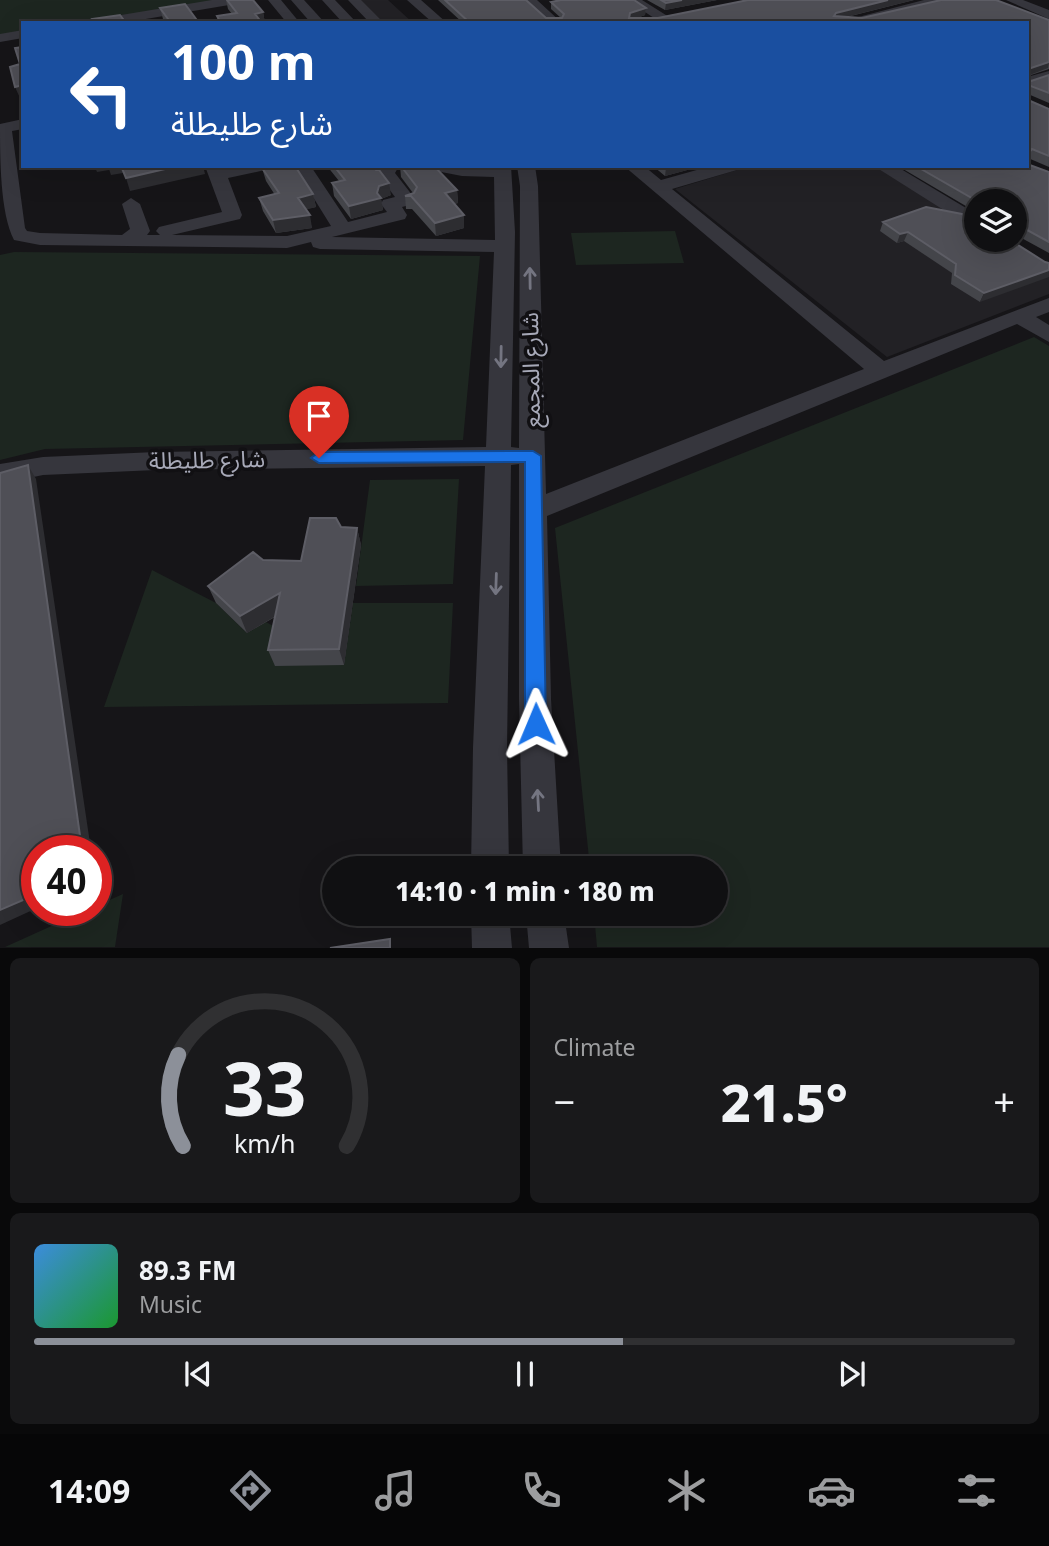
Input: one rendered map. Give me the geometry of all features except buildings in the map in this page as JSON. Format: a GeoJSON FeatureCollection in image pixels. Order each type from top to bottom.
{"type":"FeatureCollection","features":[{"type":"Feature","properties":{"kind":"street"},"geometry":{"type":"LineString","coordinates":[[109,21],[235,0]]}},
{"type":"Feature","properties":{"kind":"street"},"geometry":{"type":"LineString","coordinates":[[274,0],[293,21]]}},
{"type":"Feature","properties":{"kind":"street"},"geometry":{"type":"LineString","coordinates":[[297,0],[316,21]]}},
{"type":"Feature","properties":{"kind":"street"},"geometry":{"type":"LineString","coordinates":[[328,0],[349,21]]}},
{"type":"Feature","properties":{"kind":"street"},"geometry":{"type":"LineString","coordinates":[[354,0],[376,21]]}},
{"type":"Feature","properties":{"kind":"street"},"geometry":{"type":"LineString","coordinates":[[396,0],[420,21]]}},
{"type":"Feature","properties":{"kind":"street"},"geometry":{"type":"LineString","coordinates":[[414,0],[439,21]]}},
{"type":"Feature","properties":{"kind":"street"},"geometry":{"type":"LineString","coordinates":[[633,0],[668,16],[645,21]]}},
{"type":"Feature","properties":{"kind":"street"},"geometry":{"type":"LineString","coordinates":[[850,21],[940,0]]}},
{"type":"Feature","properties":{"kind":"street"},"geometry":{"type":"LineString","coordinates":[[1012,0],[1045,20]]}},
{"type":"Feature","properties":{"kind":"street"},"geometry":{"type":"LineString","coordinates":[[1032,0],[1049,7]]}},
{"type":"Feature","properties":{"kind":"street"},"geometry":{"type":"LineString","coordinates":[[533,3],[558,2]]}},
{"type":"Feature","properties":{"kind":"street"},"geometry":{"type":"LineString","coordinates":[[533,3],[554,21]]}},
{"type":"Feature","properties":{"kind":"street"},"geometry":{"type":"LineString","coordinates":[[206,5],[209,21]]}},
{"type":"Feature","properties":{"kind":"street"},"geometry":{"type":"LineString","coordinates":[[0,38],[21,34]]}},
{"type":"Feature","properties":{"kind":"street"},"geometry":{"type":"LineString","coordinates":[[1029,81],[1049,75]]}},
{"type":"Feature","properties":{"kind":"street"},"geometry":{"type":"LineString","coordinates":[[21,124],[3,128],[15,228],[21,236],[40,239],[127,241],[503,246]]}},
{"type":"Feature","properties":{"kind":"street"},"geometry":{"type":"LineString","coordinates":[[127,241],[233,215],[216,171],[242,168]]}},
{"type":"Feature","properties":{"kind":"street"},"geometry":{"type":"LineString","coordinates":[[296,168],[306,172],[343,229]]}},
{"type":"Feature","properties":{"kind":"street"},"geometry":{"type":"LineString","coordinates":[[287,242],[398,215],[390,204],[408,200],[386,173],[389,168]]}},
{"type":"Feature","properties":{"kind":"street"},"geometry":{"type":"LineString","coordinates":[[447,168],[462,171],[510,168]]}},
{"type":"Feature","properties":{"kind":"street","name":"شارع المجمع"},"geometry":{"type":"LineString","coordinates":[[490,856],[503,246],[510,168]]}},
{"type":"Feature","properties":{"kind":"street","name":"شارع المجمع"},"geometry":{"type":"LineString","coordinates":[[510,168],[529,186],[535,699],[542,856]]}},
{"type":"Feature","properties":{"kind":"street"},"geometry":{"type":"LineString","coordinates":[[635,168],[881,370]]}},
{"type":"Feature","properties":{"kind":"street"},"geometry":{"type":"LineString","coordinates":[[658,187],[724,168]]}},
{"type":"Feature","properties":{"kind":"street"},"geometry":{"type":"LineString","coordinates":[[886,168],[964,215]]}},
{"type":"Feature","properties":{"kind":"street"},"geometry":{"type":"LineString","coordinates":[[127,241],[140,231],[131,204]]}},
{"type":"Feature","properties":{"kind":"street"},"geometry":{"type":"LineString","coordinates":[[533,510],[1049,304]]}},
{"type":"Feature","properties":{"kind":"street"},"geometry":{"type":"LineString","coordinates":[[1019,316],[1049,335]]}},
{"type":"Feature","properties":{"kind":"street","name":"شارع طليطلة"},"geometry":{"type":"LineString","coordinates":[[0,474],[43,466],[156,461],[533,456]]}},
{"type":"Feature","properties":{"kind":"street"},"geometry":{"type":"LineString","coordinates":[[491,926],[492,947]]}},
{"type":"Feature","properties":{"kind":"street"},"geometry":{"type":"LineString","coordinates":[[546,926],[549,947]]}},
{"type":"Feature","properties":{"kind":"shaded area"},"geometry":{"type":"Polygon","coordinates":[[[0,0],[219,0],[98,21],[21,21],[21,34],[0,37],[0,0]]]}},
{"type":"Feature","properties":{"kind":"shaded area"},"geometry":{"type":"Polygon","coordinates":[[[360,0],[388,0],[411,21],[382,21],[360,0]]]}},
{"type":"Feature","properties":{"kind":"shaded area"},"geometry":{"type":"Polygon","coordinates":[[[743,168],[883,168],[964,216],[964,252],[1010,252],[1049,266],[1049,294],[887,357],[675,189],[743,168]]]}},
{"type":"Feature","properties":{"kind":"shaded area"},"geometry":{"type":"Polygon","coordinates":[[[675,231],[684,263],[576,265],[571,233],[675,231]]]}},
{"type":"Feature","properties":{"kind":"shaded area"},"geometry":{"type":"Polygon","coordinates":[[[14,252],[480,256],[463,440],[45,449],[0,460],[0,255],[14,252]]]}},
{"type":"Feature","properties":{"kind":"shaded area"},"geometry":{"type":"Polygon","coordinates":[[[1034,337],[1049,346],[1049,947],[597,947],[595,926],[728,926],[728,856],[589,856],[555,528],[1034,337]]]}},
{"type":"Feature","properties":{"kind":"shaded area"},"geometry":{"type":"Polygon","coordinates":[[[459,479],[453,584],[356,586],[370,480],[459,479]]]}},
{"type":"Feature","properties":{"kind":"shaded area"},"geometry":{"type":"Polygon","coordinates":[[[152,570],[216,603],[247,633],[266,622],[344,665],[353,603],[453,603],[448,703],[104,707],[152,570]]]}},
{"type":"Feature","properties":{"kind":"shaded area"},"geometry":{"type":"Polygon","coordinates":[[[123,894],[115,947],[5,947],[52,926],[112,926],[112,899],[123,894]]]}},
{"type":"Feature","properties":{"kind":"route"},"geometry":{"type":"LineString","coordinates":[[319,458],[533,456],[536,724]]}}]}
